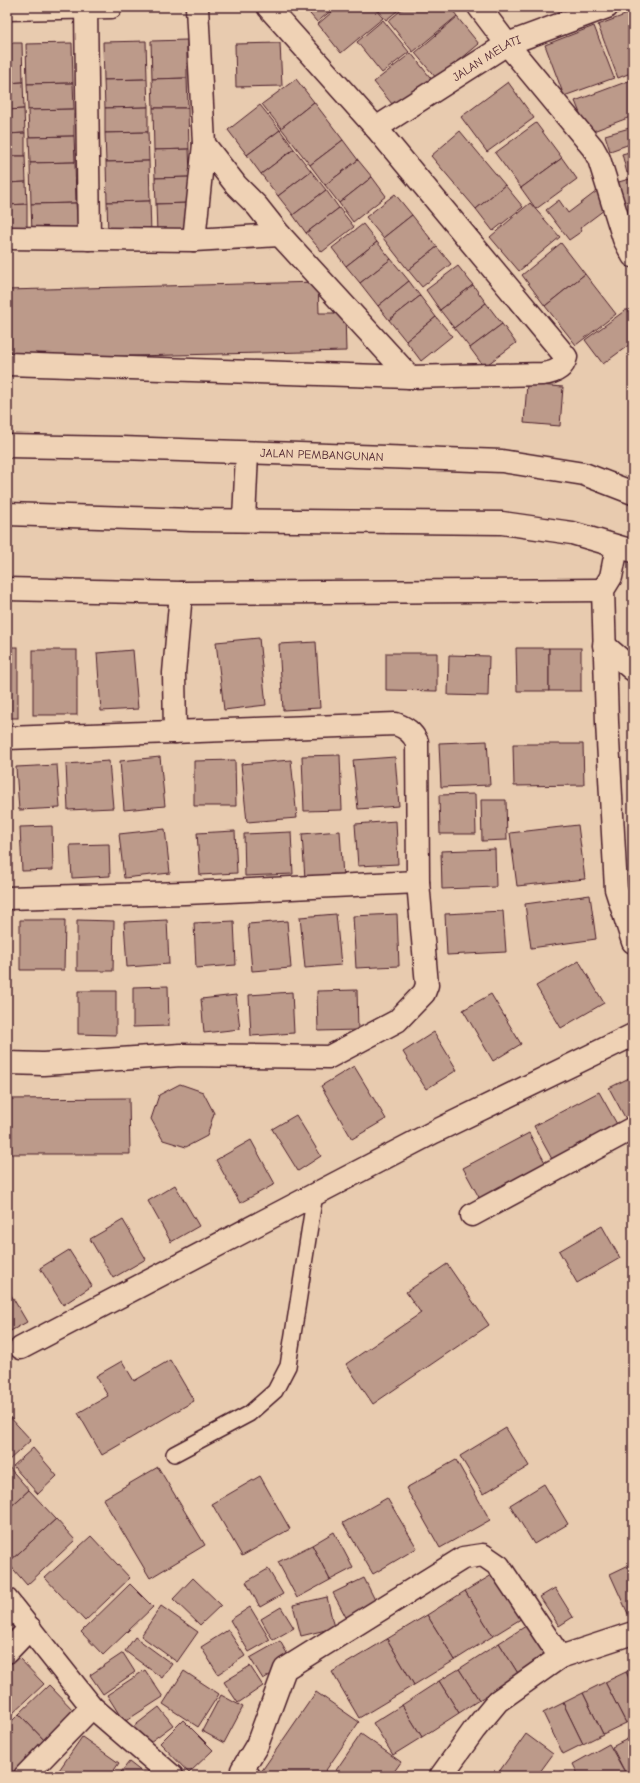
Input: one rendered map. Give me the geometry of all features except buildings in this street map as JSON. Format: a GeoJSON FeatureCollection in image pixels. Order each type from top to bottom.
{"type":"FeatureCollection","features":[{"type":"Feature","properties":{"kind":"main road"},"geometry":{"type":"LineString","coordinates":[[7,9],[111,7]]}},
{"type":"Feature","properties":{"kind":"main road"},"geometry":{"type":"LineString","coordinates":[[194,240],[204,144],[197,7]]}},
{"type":"Feature","properties":{"kind":"main road"},"geometry":{"type":"LineString","coordinates":[[7,364],[410,377],[542,374],[554,373],[561,367],[566,357],[376,128],[268,7]]}},
{"type":"Feature","properties":{"kind":"main road"},"geometry":{"type":"LineString","coordinates":[[479,7],[507,44],[596,152],[624,239],[633,256]]}},
{"type":"Feature","properties":{"kind":"main road","name":"JALAN MELATI"},"geometry":{"type":"LineString","coordinates":[[376,128],[507,44],[607,7]]}},
{"type":"Feature","properties":{"kind":"main road"},"geometry":{"type":"LineString","coordinates":[[86,8],[89,239]]}},
{"type":"Feature","properties":{"kind":"main road"},"geometry":{"type":"LineString","coordinates":[[204,144],[236,185],[257,206],[280,235],[410,377]]}},
{"type":"Feature","properties":{"kind":"main road"},"geometry":{"type":"LineString","coordinates":[[7,238],[194,240],[280,235]]}},
{"type":"Feature","properties":{"kind":"main road","name":"JALAN PEMBANGUNAN"},"geometry":{"type":"LineString","coordinates":[[7,446],[502,461],[584,474],[633,493]]}},
{"type":"Feature","properties":{"kind":"main road"},"geometry":{"type":"LineString","coordinates":[[244,520],[247,453]]}},
{"type":"Feature","properties":{"kind":"main road"},"geometry":{"type":"LineString","coordinates":[[7,514],[244,520],[502,523],[572,533],[625,549],[603,590],[604,645],[616,889],[633,942]]}},
{"type":"Feature","properties":{"kind":"main road"},"geometry":{"type":"LineString","coordinates":[[7,589],[181,593],[603,590]]}},
{"type":"Feature","properties":{"kind":"main road"},"geometry":{"type":"LineString","coordinates":[[175,732],[174,673],[181,593]]}},
{"type":"Feature","properties":{"kind":"main road"},"geometry":{"type":"LineString","coordinates":[[604,645],[633,670]]}},
{"type":"Feature","properties":{"kind":"main road"},"geometry":{"type":"LineString","coordinates":[[7,738],[396,724],[406,728],[413,734],[417,742],[418,882],[427,985],[424,993],[397,1021],[329,1057],[181,1055],[43,1064],[7,1063]]}},
{"type":"Feature","properties":{"kind":"main road"},"geometry":{"type":"LineString","coordinates":[[7,898],[185,893],[418,882]]}},
{"type":"Feature","properties":{"kind":"main road"},"geometry":{"type":"LineString","coordinates":[[21,1348],[434,1132],[633,1035]]}},
{"type":"Feature","properties":{"kind":"main road"},"geometry":{"type":"LineString","coordinates":[[472,1214],[633,1128]]}},
{"type":"Feature","properties":{"kind":"main road"},"geometry":{"type":"LineString","coordinates":[[249,1776],[242,1770],[256,1745],[285,1669],[463,1558],[482,1555],[499,1566],[560,1657]]}},
{"type":"Feature","properties":{"kind":"main road"},"geometry":{"type":"LineString","coordinates":[[7,1600],[92,1706],[172,1776]]}},
{"type":"Feature","properties":{"kind":"main road"},"geometry":{"type":"LineString","coordinates":[[7,1652],[30,1628]]}},
{"type":"Feature","properties":{"kind":"main road"},"geometry":{"type":"LineString","coordinates":[[441,1776],[474,1730],[498,1701],[560,1657],[633,1634]]}},
{"type":"Feature","properties":{"kind":"main road"},"geometry":{"type":"LineString","coordinates":[[25,1776],[92,1706]]}},
{"type":"Feature","properties":{"kind":"lane"},"geometry":{"type":"LineString","coordinates":[[174,1454],[249,1414],[275,1391],[288,1366],[315,1194]]}}]}
